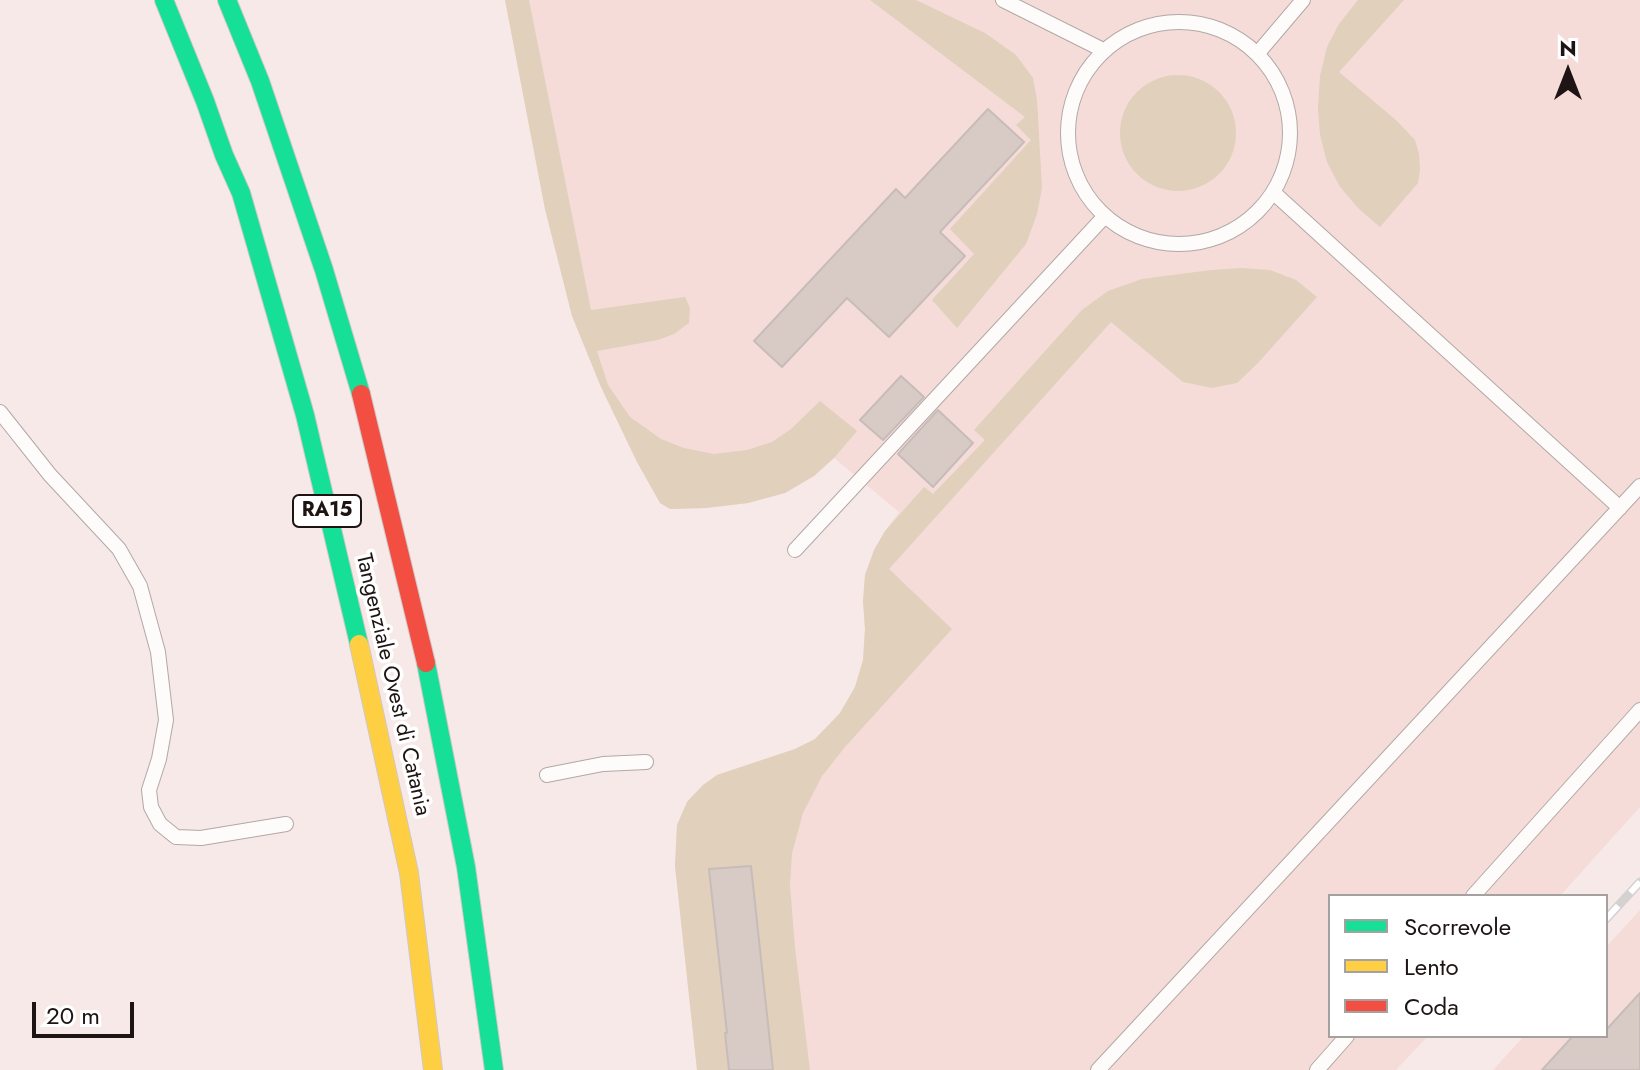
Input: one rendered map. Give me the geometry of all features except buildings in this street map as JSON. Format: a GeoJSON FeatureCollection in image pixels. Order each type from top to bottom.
{"type":"FeatureCollection","features":[{"type":"Feature","properties":{"kind":"highway","name":"Tangenziale Ovest di Catania"},"geometry":{"type":"LineString","coordinates":[[164,0],[241,193],[305,415],[409,873],[433,1070]]}},
{"type":"Feature","properties":{"kind":"highway","name":"Tangenziale Ovest di Catania"},"geometry":{"type":"LineString","coordinates":[[227,0],[269,107],[324,270],[363,401],[420,633],[463,851],[494,1070]]}},
{"type":"Feature","properties":{"kind":"highway"},"geometry":{"type":"LineString","coordinates":[[176,74],[224,155]]}},
{"type":"Feature","properties":{"kind":"lane"},"geometry":{"type":"LineString","coordinates":[[1003,0],[1103,50]]}},
{"type":"Feature","properties":{"kind":"lane"},"geometry":{"type":"LineString","coordinates":[[1258,53],[1303,0]]}},
{"type":"Feature","properties":{"kind":"lane"},"geometry":{"type":"LineString","coordinates":[[1181,20],[1223,29],[1258,53],[1280,84],[1291,120],[1289,158],[1274,193],[1247,222],[1214,239],[1175,245],[1137,237],[1104,217],[1076,179],[1066,134],[1075,88],[1103,50],[1139,28],[1181,20]]}},
{"type":"Feature","properties":{"kind":"lane"},"geometry":{"type":"LineString","coordinates":[[1274,193],[1620,508]]}},
{"type":"Feature","properties":{"kind":"lane"},"geometry":{"type":"LineString","coordinates":[[795,550],[1104,217]]}},
{"type":"Feature","properties":{"kind":"lane"},"geometry":{"type":"LineString","coordinates":[[0,412],[50,475],[119,549],[140,586],[158,652],[166,720],[159,759],[149,790],[151,807],[160,824],[176,837],[201,838],[286,824]]}},
{"type":"Feature","properties":{"kind":"lane"},"geometry":{"type":"LineString","coordinates":[[1098,1070],[1640,486]]}},
{"type":"Feature","properties":{"kind":"lane"},"geometry":{"type":"LineString","coordinates":[[1475,894],[1640,710]]}},
{"type":"Feature","properties":{"kind":"lane"},"geometry":{"type":"LineString","coordinates":[[547,775],[603,764],[646,762]]}},
{"type":"Feature","properties":{"kind":"lane"},"geometry":{"type":"LineString","coordinates":[[1317,1070],[1345,1038]]}},
{"type":"Feature","properties":{"kind":"shaded area"},"geometry":{"type":"Polygon","coordinates":[[[505,0],[1640,0],[1640,807],[1562,894],[1328,894],[1328,1038],[1426,1038],[1396,1070],[697,1070],[675,866],[677,825],[687,802],[717,775],[795,749],[815,739],[840,713],[855,687],[863,660],[865,575],[874,550],[899,512],[834,458],[814,476],[785,493],[748,503],[670,509],[660,503],[601,387],[572,316],[545,209],[505,0]]]}},
{"type":"Feature","properties":{"kind":"shaded area"},"geometry":{"type":"Polygon","coordinates":[[[505,0],[529,0],[591,310],[685,297],[690,308],[689,323],[674,334],[658,340],[597,351],[608,385],[630,417],[661,439],[714,454],[747,450],[772,442],[791,429],[820,401],[857,431],[814,476],[785,493],[748,503],[670,509],[660,503],[601,387],[572,316],[545,209],[505,0]]]}},
{"type":"Feature","properties":{"kind":"shaded area"},"geometry":{"type":"Polygon","coordinates":[[[870,0],[916,0],[985,33],[1016,55],[1033,78],[1042,188],[1037,214],[1026,244],[957,328],[932,300],[974,254],[950,229],[1031,140],[1016,125],[1025,117],[870,0]]]}},
{"type":"Feature","properties":{"kind":"shaded area"},"geometry":{"type":"Polygon","coordinates":[[[1358,0],[1404,0],[1339,72],[1397,121],[1415,140],[1419,154],[1418,183],[1380,227],[1340,187],[1327,162],[1320,135],[1320,76],[1327,47],[1339,24],[1358,0]]]}},
{"type":"Feature","properties":{"kind":"shaded area"},"geometry":{"type":"Polygon","coordinates":[[[1178,75],[1200,79],[1219,92],[1232,111],[1236,133],[1232,155],[1219,174],[1200,187],[1178,191],[1156,187],[1137,174],[1124,155],[1120,133],[1124,111],[1137,92],[1156,79],[1178,75]]]}},
{"type":"Feature","properties":{"kind":"shaded area"},"geometry":{"type":"Polygon","coordinates":[[[1242,268],[1270,270],[1296,280],[1317,297],[1237,383],[1212,388],[1183,382],[1111,322],[889,569],[952,629],[845,747],[822,776],[803,813],[792,853],[790,885],[810,1070],[697,1070],[675,866],[677,825],[687,802],[717,775],[795,749],[815,739],[840,713],[855,687],[863,660],[865,575],[885,531],[924,487],[933,494],[985,440],[974,430],[1082,310],[1108,291],[1142,279],[1242,268]]]}},
{"type":"Feature","properties":{"kind":"shaded area"},"geometry":{"type":"Polygon","coordinates":[[[1640,910],[1640,1070],[1493,1070],[1522,1038],[1608,1038],[1608,945],[1640,910]]]}},
{"type":"Feature","properties":{"kind":"railway"},"geometry":{"type":"LineString","coordinates":[[1608,917],[1640,882]]}},
{"type":"Feature","properties":{"kind":"traffic: fast"},"geometry":{"type":"LineString","coordinates":[[164,0],[241,193],[305,415],[359,644]]}},
{"type":"Feature","properties":{"kind":"traffic: fast"},"geometry":{"type":"LineString","coordinates":[[227,0],[260,81],[324,270],[361,394]]}},
{"type":"Feature","properties":{"kind":"traffic: fast"},"geometry":{"type":"LineString","coordinates":[[426,663],[466,867],[494,1070]]}},
{"type":"Feature","properties":{"kind":"traffic: slow"},"geometry":{"type":"LineString","coordinates":[[359,644],[409,873],[433,1070]]}},
{"type":"Feature","properties":{"kind":"traffic: jam"},"geometry":{"type":"LineString","coordinates":[[361,394],[426,663]]}}]}
